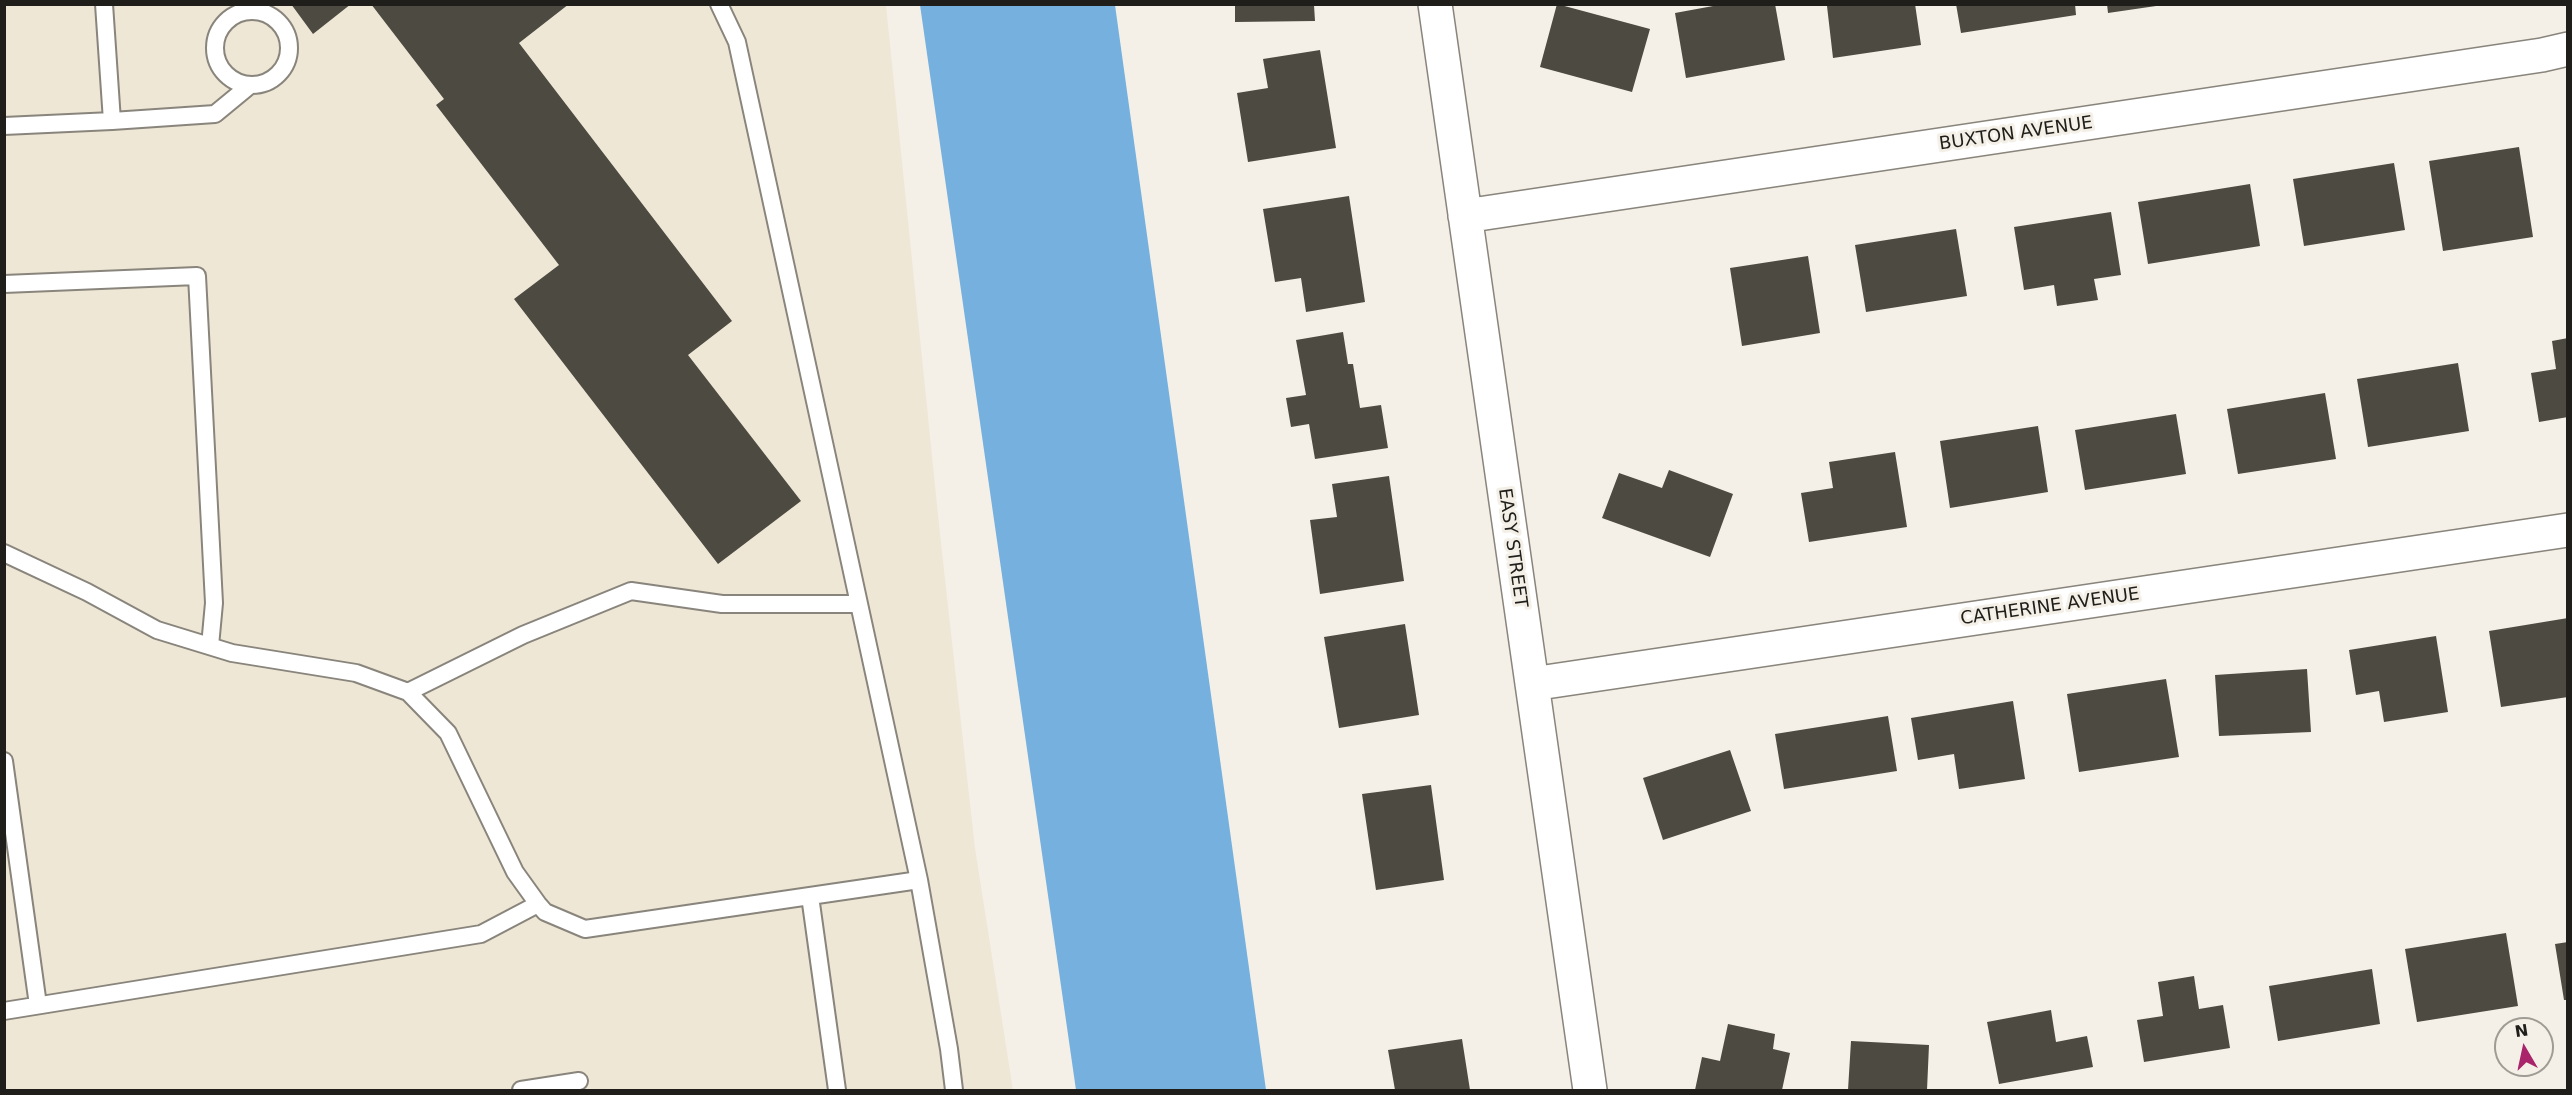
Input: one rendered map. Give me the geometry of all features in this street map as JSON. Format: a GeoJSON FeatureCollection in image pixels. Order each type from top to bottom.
{"type":"FeatureCollection","features":[{"type":"Feature","properties":{"kind":"street","name":"EASY STREET"},"geometry":{"type":"LineString","coordinates":[[1435,4],[1590,1090]]}},
{"type":"Feature","properties":{"kind":"street","name":"BUXTON AVENUE"},"geometry":{"type":"LineString","coordinates":[[1465,216],[2568,50]]}},
{"type":"Feature","properties":{"kind":"street","name":"CATHERINE AVENUE"},"geometry":{"type":"LineString","coordinates":[[1532,684],[2568,530]]}},
{"type":"Feature","properties":{"kind":"lane"},"geometry":{"type":"LineString","coordinates":[[104,4],[112,120]]}},
{"type":"Feature","properties":{"kind":"lane"},"geometry":{"type":"LineString","coordinates":[[719,4],[738,42],[919,880],[949,1049],[954,1090]]}},
{"type":"Feature","properties":{"kind":"lane"},"geometry":{"type":"LineString","coordinates":[[4,126],[215,114],[249,86],[272,80],[287,61],[290,48],[287,36],[272,16],[260,11],[248,11],[230,18],[218,33],[214,44],[219,67],[237,83],[249,86]]}},
{"type":"Feature","properties":{"kind":"lane"},"geometry":{"type":"LineString","coordinates":[[4,284],[197,276],[214,603],[210,646]]}},
{"type":"Feature","properties":{"kind":"lane"},"geometry":{"type":"LineString","coordinates":[[4,554],[87,592],[157,630],[232,653],[356,673],[408,692],[447,733],[515,872],[538,904],[545,912],[585,929],[919,880]]}},
{"type":"Feature","properties":{"kind":"lane"},"geometry":{"type":"LineString","coordinates":[[408,692],[523,635],[631,591],[722,604],[859,604]]}},
{"type":"Feature","properties":{"kind":"lane"},"geometry":{"type":"LineString","coordinates":[[4,761],[38,1005]]}},
{"type":"Feature","properties":{"kind":"lane"},"geometry":{"type":"LineString","coordinates":[[810,896],[837,1090]]}},
{"type":"Feature","properties":{"kind":"lane"},"geometry":{"type":"LineString","coordinates":[[4,1011],[481,934],[538,904]]}},
{"type":"Feature","properties":{"kind":"lane"},"geometry":{"type":"LineString","coordinates":[[521,1090],[579,1081]]}},
{"type":"Feature","properties":{"kind":"shaded area"},"geometry":{"type":"Polygon","coordinates":[[[5,5],[886,5],[940,534],[975,848],[1013,1090],[5,1090],[5,5]]]}},
{"type":"Feature","properties":{"kind":"water"},"geometry":{"type":"Polygon","coordinates":[[[920,5],[1115,5],[1266,1090],[1076,1090],[920,5]]]}},
{"type":"Feature","properties":{"kind":"building"},"geometry":{"type":"Polygon","coordinates":[[[291,4],[351,4],[313,34],[291,4]]]}},
{"type":"Feature","properties":{"kind":"building"},"geometry":{"type":"Polygon","coordinates":[[[371,4],[569,4],[519,43],[732,321],[688,355],[801,501],[718,564],[514,299],[559,265],[436,105],[444,99],[371,4]]]}},
{"type":"Feature","properties":{"kind":"building"},"geometry":{"type":"Polygon","coordinates":[[[1557,4],[1650,29],[1632,92],[1540,67],[1557,4]]]}},
{"type":"Feature","properties":{"kind":"building"},"geometry":{"type":"Polygon","coordinates":[[[1724,4],[1775,4],[1785,60],[1686,78],[1675,13],[1724,4]]]}},
{"type":"Feature","properties":{"kind":"building"},"geometry":{"type":"Polygon","coordinates":[[[1915,4],[1921,45],[1833,58],[1827,6],[1915,4]]]}},
{"type":"Feature","properties":{"kind":"building"},"geometry":{"type":"Polygon","coordinates":[[[1956,4],[2075,4],[2076,15],[1961,33],[1956,4]]]}},
{"type":"Feature","properties":{"kind":"building"},"geometry":{"type":"Polygon","coordinates":[[[2107,4],[2156,4],[2156,6],[2108,13],[2107,4]]]}},
{"type":"Feature","properties":{"kind":"building"},"geometry":{"type":"Polygon","coordinates":[[[1235,5],[1314,5],[1315,21],[1235,22],[1235,5]]]}},
{"type":"Feature","properties":{"kind":"building"},"geometry":{"type":"Polygon","coordinates":[[[1320,50],[1336,148],[1248,162],[1237,93],[1268,88],[1263,59],[1320,50]]]}},
{"type":"Feature","properties":{"kind":"building"},"geometry":{"type":"Polygon","coordinates":[[[2519,147],[2533,237],[2443,251],[2429,161],[2519,147]]]}},
{"type":"Feature","properties":{"kind":"building"},"geometry":{"type":"Polygon","coordinates":[[[2394,163],[2405,230],[2304,246],[2293,179],[2394,163]]]}},
{"type":"Feature","properties":{"kind":"building"},"geometry":{"type":"Polygon","coordinates":[[[2250,184],[2260,246],[2148,264],[2138,202],[2250,184]]]}},
{"type":"Feature","properties":{"kind":"building"},"geometry":{"type":"Polygon","coordinates":[[[1349,196],[1365,302],[1306,312],[1301,278],[1275,282],[1263,209],[1349,196]]]}},
{"type":"Feature","properties":{"kind":"building"},"geometry":{"type":"Polygon","coordinates":[[[2111,212],[2121,275],[2094,279],[2098,300],[2057,306],[2054,285],[2024,290],[2014,227],[2111,212]]]}},
{"type":"Feature","properties":{"kind":"building"},"geometry":{"type":"Polygon","coordinates":[[[1956,229],[1967,296],[1866,312],[1855,245],[1956,229]]]}},
{"type":"Feature","properties":{"kind":"building"},"geometry":{"type":"Polygon","coordinates":[[[1808,256],[1820,333],[1742,346],[1730,268],[1808,256]]]}},
{"type":"Feature","properties":{"kind":"building"},"geometry":{"type":"Polygon","coordinates":[[[1343,332],[1348,364],[1353,364],[1360,408],[1381,405],[1388,448],[1315,459],[1309,424],[1291,427],[1286,398],[1306,395],[1296,340],[1343,332]]]}},
{"type":"Feature","properties":{"kind":"building"},"geometry":{"type":"Polygon","coordinates":[[[2568,338],[2568,417],[2539,422],[2531,373],[2556,369],[2552,341],[2568,338]]]}},
{"type":"Feature","properties":{"kind":"building"},"geometry":{"type":"Polygon","coordinates":[[[2458,363],[2469,431],[2368,447],[2357,379],[2458,363]]]}},
{"type":"Feature","properties":{"kind":"building"},"geometry":{"type":"Polygon","coordinates":[[[2325,393],[2336,459],[2238,474],[2227,409],[2325,393]]]}},
{"type":"Feature","properties":{"kind":"building"},"geometry":{"type":"Polygon","coordinates":[[[2176,414],[2186,474],[2085,490],[2075,430],[2176,414]]]}},
{"type":"Feature","properties":{"kind":"building"},"geometry":{"type":"Polygon","coordinates":[[[2038,426],[2048,492],[1950,508],[1940,441],[2038,426]]]}},
{"type":"Feature","properties":{"kind":"building"},"geometry":{"type":"Polygon","coordinates":[[[1895,452],[1907,527],[1809,542],[1801,493],[1833,488],[1829,462],[1895,452]]]}},
{"type":"Feature","properties":{"kind":"building"},"geometry":{"type":"Polygon","coordinates":[[[1669,470],[1733,494],[1710,557],[1602,518],[1619,473],[1662,488],[1669,470]]]}},
{"type":"Feature","properties":{"kind":"building"},"geometry":{"type":"Polygon","coordinates":[[[1389,476],[1404,581],[1320,594],[1310,520],[1337,517],[1332,484],[1389,476]]]}},
{"type":"Feature","properties":{"kind":"building"},"geometry":{"type":"Polygon","coordinates":[[[2568,618],[2568,697],[2501,707],[2489,631],[2568,618]]]}},
{"type":"Feature","properties":{"kind":"building"},"geometry":{"type":"Polygon","coordinates":[[[1405,624],[1419,715],[1339,728],[1324,637],[1405,624]]]}},
{"type":"Feature","properties":{"kind":"building"},"geometry":{"type":"Polygon","coordinates":[[[2436,636],[2448,712],[2384,722],[2379,691],[2356,695],[2349,650],[2436,636]]]}},
{"type":"Feature","properties":{"kind":"building"},"geometry":{"type":"Polygon","coordinates":[[[2307,669],[2311,732],[2219,736],[2215,675],[2307,669]]]}},
{"type":"Feature","properties":{"kind":"building"},"geometry":{"type":"Polygon","coordinates":[[[2166,679],[2179,757],[2079,772],[2067,694],[2166,679]]]}},
{"type":"Feature","properties":{"kind":"building"},"geometry":{"type":"Polygon","coordinates":[[[2013,701],[2025,779],[1959,789],[1954,754],[1918,760],[1911,718],[2013,701]]]}},
{"type":"Feature","properties":{"kind":"building"},"geometry":{"type":"Polygon","coordinates":[[[1888,716],[1897,771],[1784,789],[1775,734],[1888,716]]]}},
{"type":"Feature","properties":{"kind":"building"},"geometry":{"type":"Polygon","coordinates":[[[1730,750],[1751,811],[1663,840],[1643,778],[1730,750]]]}},
{"type":"Feature","properties":{"kind":"building"},"geometry":{"type":"Polygon","coordinates":[[[1431,785],[1444,880],[1376,890],[1362,794],[1431,785]]]}},
{"type":"Feature","properties":{"kind":"building"},"geometry":{"type":"Polygon","coordinates":[[[2506,933],[2518,1006],[2417,1022],[2405,949],[2506,933]]]}},
{"type":"Feature","properties":{"kind":"building"},"geometry":{"type":"Polygon","coordinates":[[[2568,942],[2568,1000],[2564,1000],[2555,944],[2568,942]]]}},
{"type":"Feature","properties":{"kind":"building"},"geometry":{"type":"Polygon","coordinates":[[[2372,969],[2380,1024],[2278,1041],[2269,986],[2372,969]]]}},
{"type":"Feature","properties":{"kind":"building"},"geometry":{"type":"Polygon","coordinates":[[[2194,976],[2199,1009],[2223,1005],[2230,1048],[2144,1062],[2137,1020],[2163,1016],[2158,982],[2194,976]]]}},
{"type":"Feature","properties":{"kind":"building"},"geometry":{"type":"Polygon","coordinates":[[[2051,1010],[2056,1042],[2087,1036],[2093,1067],[1999,1084],[1987,1022],[2051,1010]]]}},
{"type":"Feature","properties":{"kind":"building"},"geometry":{"type":"Polygon","coordinates":[[[1728,1024],[1775,1034],[1773,1049],[1790,1053],[1782,1090],[1695,1090],[1702,1057],[1720,1061],[1728,1024]]]}},
{"type":"Feature","properties":{"kind":"building"},"geometry":{"type":"Polygon","coordinates":[[[1462,1039],[1470,1090],[1395,1090],[1388,1050],[1462,1039]]]}},
{"type":"Feature","properties":{"kind":"building"},"geometry":{"type":"Polygon","coordinates":[[[1851,1041],[1929,1045],[1927,1090],[1848,1090],[1851,1041]]]}}]}
